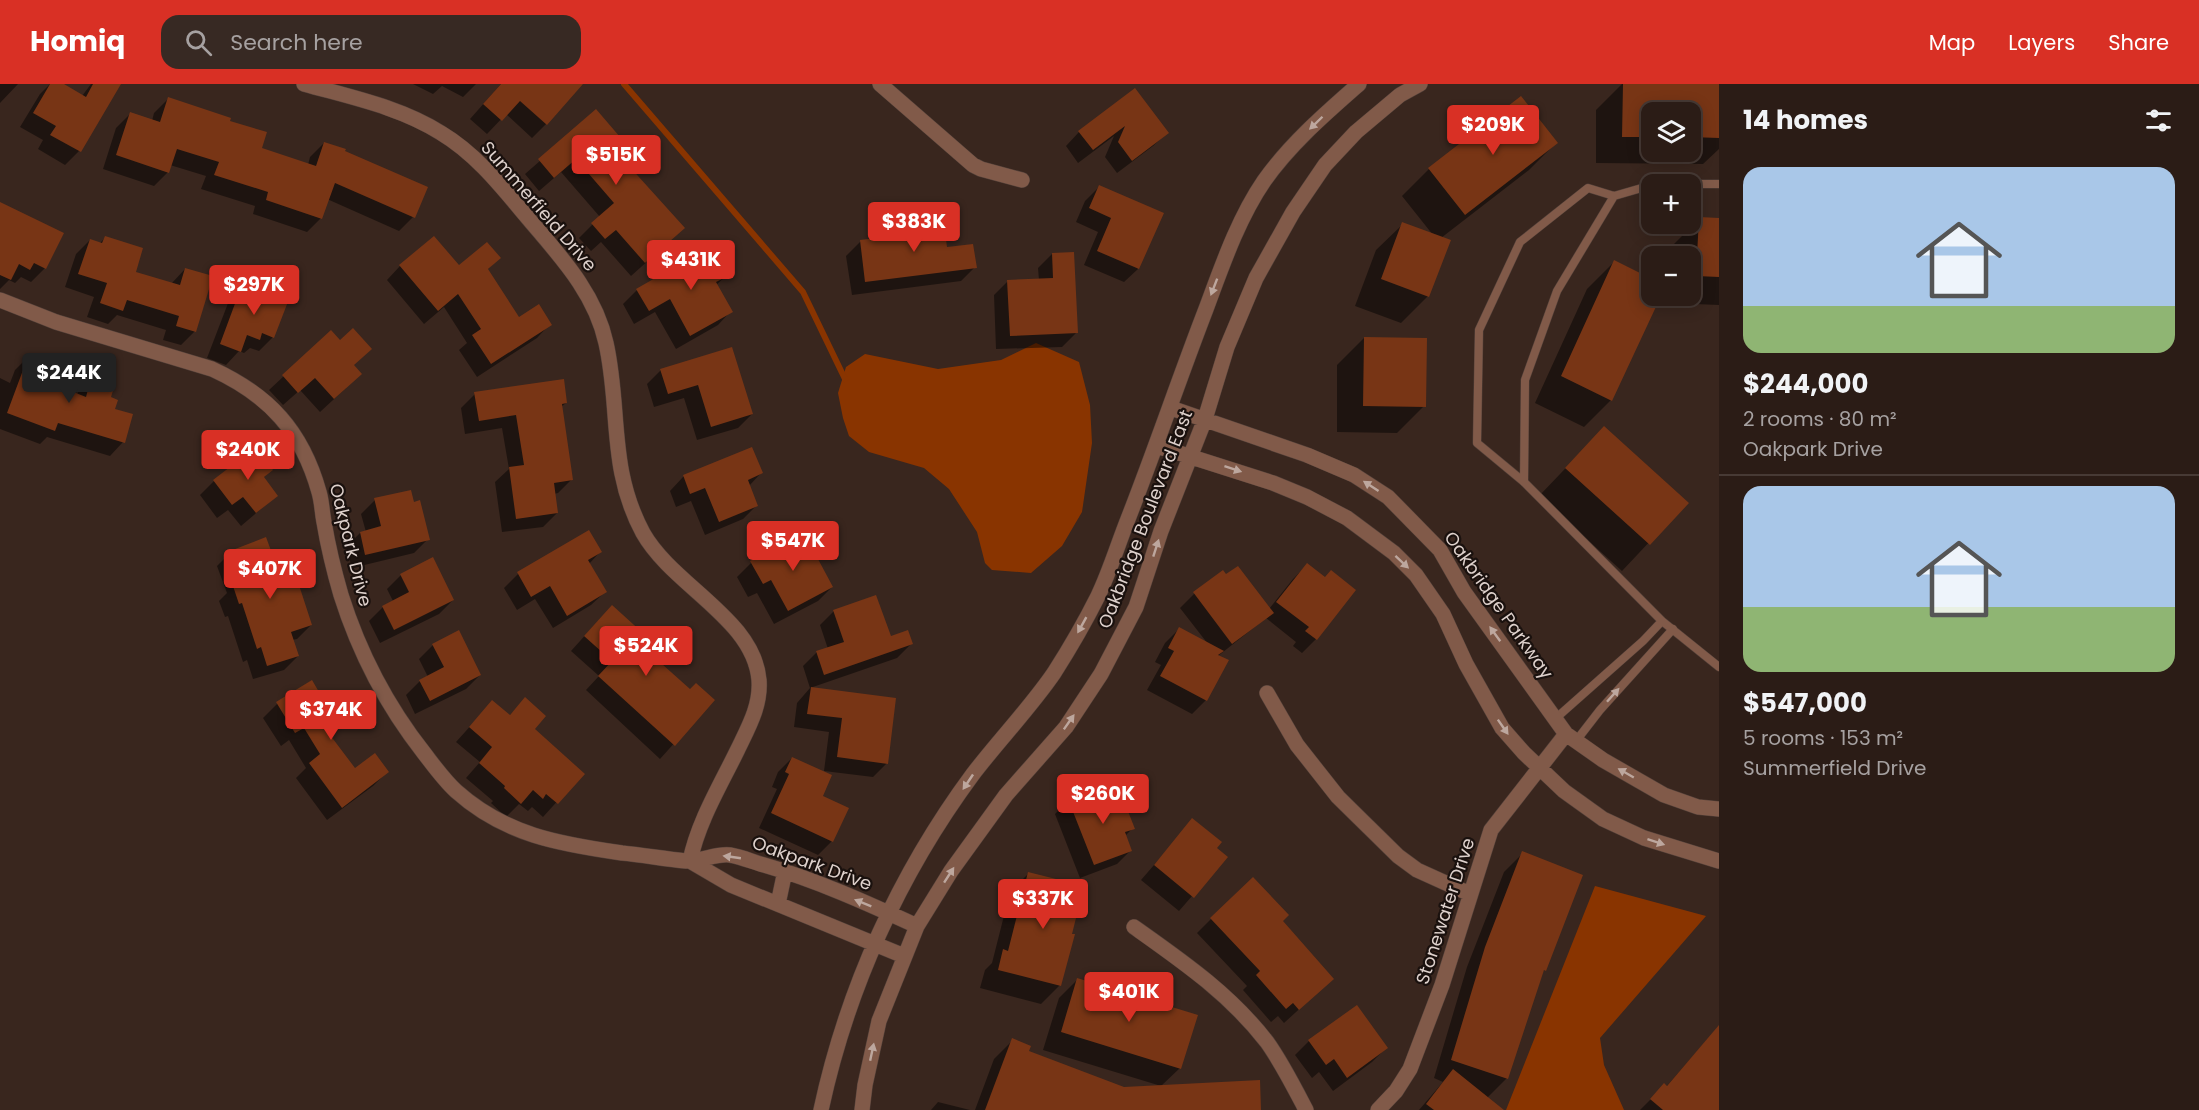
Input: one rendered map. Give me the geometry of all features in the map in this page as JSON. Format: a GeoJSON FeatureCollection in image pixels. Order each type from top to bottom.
{"type":"FeatureCollection","features":[{"type":"Feature","properties":{"kind":"street","name":"Summerfield Drive"},"geometry":{"type":"LineString","coordinates":[[304,84],[414,118],[467,151],[488,171],[567,265],[591,300],[606,339],[611,365],[622,482],[632,510],[650,543],[675,573],[743,637],[754,657],[757,670],[759,694],[754,716],[702,824],[690,861]]}},
{"type":"Feature","properties":{"kind":"street"},"geometry":{"type":"LineString","coordinates":[[880,84],[973,165],[1022,180]]}},
{"type":"Feature","properties":{"kind":"street","name":"Oakbridge Boulevard East"},"geometry":{"type":"LineString","coordinates":[[821,1110],[830,1068],[874,943],[888,913],[925,848],[972,776],[1053,674],[1099,594],[1157,446],[1222,264],[1244,217],[1265,180],[1303,135],[1359,84]]}},
{"type":"Feature","properties":{"kind":"street","name":"Oakbridge Boulevard East"},"geometry":{"type":"LineString","coordinates":[[861,1110],[879,1021],[917,926],[951,871],[1006,795],[1066,727],[1101,674],[1136,607],[1161,531],[1205,418],[1227,347],[1256,278],[1293,212],[1325,165],[1356,132],[1400,95],[1420,84]]}},
{"type":"Feature","properties":{"kind":"street","name":"Oakpark Drive"},"geometry":{"type":"LineString","coordinates":[[0,300],[56,322],[212,369],[233,378],[257,394],[280,416],[297,438],[316,484],[331,558],[362,652],[407,732],[455,790],[476,807],[513,829],[537,838],[580,847],[690,861],[728,854],[785,871],[917,926]]}},
{"type":"Feature","properties":{"kind":"street","name":"Oakbridge Parkway"},"geometry":{"type":"LineString","coordinates":[[1171,408],[1307,455],[1354,475],[1388,497],[1440,550],[1464,592],[1571,738],[1603,760],[1665,795],[1698,807],[1719,809]]}},
{"type":"Feature","properties":{"kind":"street"},"geometry":{"type":"LineString","coordinates":[[1157,446],[1273,483],[1307,497],[1347,518],[1394,554],[1416,575],[1443,614],[1466,664],[1502,728],[1564,791],[1603,819],[1644,838],[1719,861]]}},
{"type":"Feature","properties":{"kind":"street"},"geometry":{"type":"LineString","coordinates":[[1267,693],[1298,746],[1317,773],[1347,806],[1398,856],[1417,870],[1470,894]]}},
{"type":"Feature","properties":{"kind":"street","name":"Stonewater Drive"},"geometry":{"type":"LineString","coordinates":[[1378,1110],[1396,1091],[1410,1069],[1462,927],[1491,830],[1540,768],[1571,738]]}},
{"type":"Feature","properties":{"kind":"street","name":"Oakpark Drive"},"geometry":{"type":"LineString","coordinates":[[690,861],[731,885],[904,956]]}},
{"type":"Feature","properties":{"kind":"street"},"geometry":{"type":"LineString","coordinates":[[778,904],[785,871]]}},
{"type":"Feature","properties":{"kind":"street"},"geometry":{"type":"LineString","coordinates":[[1134,927],[1214,985],[1242,1013],[1267,1043],[1288,1075],[1306,1110]]}},
{"type":"Feature","properties":{"kind":"lane"},"geometry":{"type":"LineString","coordinates":[[1701,184],[1719,184]]}},
{"type":"Feature","properties":{"kind":"lane"},"geometry":{"type":"LineString","coordinates":[[1641,188],[1614,196],[1588,188],[1520,242],[1479,330],[1477,443],[1524,482],[1662,621],[1719,667]]}},
{"type":"Feature","properties":{"kind":"lane"},"geometry":{"type":"LineString","coordinates":[[1524,482],[1525,380],[1557,291],[1614,196]]}},
{"type":"Feature","properties":{"kind":"lane"},"geometry":{"type":"LineString","coordinates":[[1556,719],[1662,621]]}},
{"type":"Feature","properties":{"kind":"lane"},"geometry":{"type":"LineString","coordinates":[[1571,738],[1600,710],[1673,629]]}},
{"type":"Feature","properties":{"kind":"shaded area"},"geometry":{"type":"Polygon","coordinates":[[[1036,343],[1079,362],[1090,405],[1092,443],[1082,512],[1062,546],[1031,573],[992,570],[985,563],[977,532],[949,489],[924,468],[869,452],[849,436],[838,393],[846,367],[865,354],[938,369],[1001,360],[1036,343]]]}},
{"type":"Feature","properties":{"kind":"shaded area"},"geometry":{"type":"Polygon","coordinates":[[[1595,886],[1706,916],[1600,1038],[1604,1065],[1624,1110],[1506,1110],[1595,886]]]}},
{"type":"Feature","properties":{"kind":"building"},"geometry":{"type":"Polygon","coordinates":[[[50,84],[64,84],[86,97],[93,84],[121,84],[81,152],[50,135],[56,126],[33,113],[50,84]]]}},
{"type":"Feature","properties":{"kind":"building"},"geometry":{"type":"Polygon","coordinates":[[[501,84],[583,84],[547,125],[520,101],[502,121],[483,104],[501,84]]]}},
{"type":"Feature","properties":{"kind":"building"},"geometry":{"type":"Polygon","coordinates":[[[1623,84],[1719,84],[1719,138],[1701,137],[1701,102],[1641,102],[1641,137],[1622,137],[1623,84]]]}},
{"type":"Feature","properties":{"kind":"building"},"geometry":{"type":"Polygon","coordinates":[[[1135,88],[1169,133],[1132,161],[1118,142],[1125,126],[1093,150],[1078,131],[1135,88]]]}},
{"type":"Feature","properties":{"kind":"building"},"geometry":{"type":"Polygon","coordinates":[[[1521,96],[1558,143],[1465,215],[1428,168],[1521,96]]]}},
{"type":"Feature","properties":{"kind":"building"},"geometry":{"type":"Polygon","coordinates":[[[168,97],[231,118],[230,121],[267,132],[262,148],[316,166],[324,142],[346,149],[345,151],[428,187],[415,218],[335,183],[322,219],[266,200],[268,192],[214,175],[219,162],[177,149],[169,173],[116,155],[130,112],[160,122],[168,97]]]}},
{"type":"Feature","properties":{"kind":"building"},"geometry":{"type":"Polygon","coordinates":[[[596,109],[638,158],[629,166],[685,228],[645,263],[616,230],[605,239],[591,223],[614,203],[576,159],[554,178],[538,159],[596,109]]]}},
{"type":"Feature","properties":{"kind":"building"},"geometry":{"type":"Polygon","coordinates":[[[1099,185],[1164,213],[1139,269],[1097,251],[1111,218],[1089,208],[1099,185]]]}},
{"type":"Feature","properties":{"kind":"building"},"geometry":{"type":"Polygon","coordinates":[[[0,202],[64,233],[46,269],[34,263],[30,270],[19,264],[11,280],[0,275],[0,202]]]}},
{"type":"Feature","properties":{"kind":"building"},"geometry":{"type":"Polygon","coordinates":[[[929,217],[931,226],[944,224],[947,247],[973,244],[977,268],[865,282],[860,240],[908,234],[906,220],[929,217]]]}},
{"type":"Feature","properties":{"kind":"building"},"geometry":{"type":"Polygon","coordinates":[[[1701,217],[1719,218],[1719,277],[1701,276],[1701,246],[1698,246],[1698,234],[1701,234],[1701,217]]]}},
{"type":"Feature","properties":{"kind":"building"},"geometry":{"type":"Polygon","coordinates":[[[1402,222],[1451,240],[1429,297],[1381,279],[1402,222]]]}},
{"type":"Feature","properties":{"kind":"building"},"geometry":{"type":"Polygon","coordinates":[[[105,236],[143,248],[136,272],[180,285],[185,268],[213,276],[196,332],[176,326],[179,316],[127,300],[123,311],[100,303],[107,283],[78,274],[90,239],[102,243],[105,236]]]}},
{"type":"Feature","properties":{"kind":"building"},"geometry":{"type":"Polygon","coordinates":[[[434,236],[459,265],[487,242],[501,258],[488,269],[519,317],[539,304],[552,325],[491,364],[472,335],[481,329],[458,294],[438,311],[399,265],[434,236]]]}},
{"type":"Feature","properties":{"kind":"building"},"geometry":{"type":"Polygon","coordinates":[[[711,246],[728,276],[716,282],[733,312],[690,336],[670,299],[649,311],[636,289],[711,246]]]}},
{"type":"Feature","properties":{"kind":"building"},"geometry":{"type":"Polygon","coordinates":[[[1074,252],[1078,333],[1010,336],[1007,280],[1053,278],[1052,253],[1074,252]]]}},
{"type":"Feature","properties":{"kind":"building"},"geometry":{"type":"Polygon","coordinates":[[[1614,260],[1641,274],[1641,306],[1656,306],[1612,401],[1561,376],[1614,260]]]}},
{"type":"Feature","properties":{"kind":"building"},"geometry":{"type":"Polygon","coordinates":[[[243,282],[289,299],[274,338],[262,333],[260,340],[247,335],[241,352],[220,344],[243,282]]]}},
{"type":"Feature","properties":{"kind":"building"},"geometry":{"type":"Polygon","coordinates":[[[353,328],[372,349],[354,365],[362,374],[334,399],[315,378],[298,393],[282,375],[331,330],[340,340],[353,328]]]}},
{"type":"Feature","properties":{"kind":"building"},"geometry":{"type":"Polygon","coordinates":[[[1364,337],[1427,338],[1426,407],[1363,406],[1364,337]]]}},
{"type":"Feature","properties":{"kind":"building"},"geometry":{"type":"Polygon","coordinates":[[[732,347],[753,414],[711,427],[698,385],[668,394],[660,369],[732,347]]]}},
{"type":"Feature","properties":{"kind":"building"},"geometry":{"type":"Polygon","coordinates":[[[29,354],[49,362],[43,380],[86,397],[92,374],[116,381],[111,397],[118,400],[115,409],[133,414],[125,443],[58,423],[55,431],[7,413],[29,354]]]}},
{"type":"Feature","properties":{"kind":"building"},"geometry":{"type":"Polygon","coordinates":[[[564,379],[567,403],[562,404],[573,480],[554,483],[558,513],[516,519],[509,467],[524,465],[516,415],[479,421],[474,392],[564,379]]]}},
{"type":"Feature","properties":{"kind":"building"},"geometry":{"type":"Polygon","coordinates":[[[1604,426],[1689,503],[1650,545],[1565,468],[1604,426]]]}},
{"type":"Feature","properties":{"kind":"building"},"geometry":{"type":"Polygon","coordinates":[[[256,447],[273,470],[264,477],[278,496],[256,513],[243,497],[232,505],[213,480],[256,447]]]}},
{"type":"Feature","properties":{"kind":"building"},"geometry":{"type":"Polygon","coordinates":[[[752,447],[763,473],[748,480],[758,506],[719,522],[705,488],[690,494],[683,475],[752,447]]]}},
{"type":"Feature","properties":{"kind":"building"},"geometry":{"type":"Polygon","coordinates":[[[411,490],[414,502],[420,500],[430,540],[365,555],[360,532],[381,526],[374,498],[411,490]]]}},
{"type":"Feature","properties":{"kind":"building"},"geometry":{"type":"Polygon","coordinates":[[[589,530],[602,552],[588,560],[607,592],[567,616],[550,586],[531,597],[517,572],[589,530]]]}},
{"type":"Feature","properties":{"kind":"building"},"geometry":{"type":"Polygon","coordinates":[[[804,533],[833,587],[788,611],[771,580],[763,584],[750,561],[804,533]]]}},
{"type":"Feature","properties":{"kind":"building"},"geometry":{"type":"Polygon","coordinates":[[[266,537],[277,567],[294,561],[301,581],[298,582],[312,625],[291,632],[299,656],[267,666],[261,647],[257,649],[242,603],[239,604],[233,586],[242,582],[230,551],[266,537]]]}},
{"type":"Feature","properties":{"kind":"building"},"geometry":{"type":"Polygon","coordinates":[[[433,557],[454,600],[394,630],[382,606],[409,592],[400,574],[433,557]]]}},
{"type":"Feature","properties":{"kind":"building"},"geometry":{"type":"Polygon","coordinates":[[[1307,563],[1325,577],[1331,570],[1356,590],[1317,640],[1305,631],[1309,627],[1276,602],[1307,563]]]}},
{"type":"Feature","properties":{"kind":"building"},"geometry":{"type":"Polygon","coordinates":[[[1238,566],[1274,613],[1232,644],[1193,592],[1223,570],[1226,574],[1238,566]]]}},
{"type":"Feature","properties":{"kind":"building"},"geometry":{"type":"Polygon","coordinates":[[[876,595],[891,636],[908,630],[913,644],[824,675],[816,651],[844,642],[833,610],[876,595]]]}},
{"type":"Feature","properties":{"kind":"building"},"geometry":{"type":"Polygon","coordinates":[[[612,605],[644,634],[647,631],[663,646],[653,656],[690,689],[696,683],[715,700],[675,746],[598,676],[612,661],[584,636],[612,605]]]}},
{"type":"Feature","properties":{"kind":"building"},"geometry":{"type":"Polygon","coordinates":[[[1179,627],[1224,651],[1218,655],[1229,660],[1207,701],[1160,676],[1174,651],[1168,648],[1179,627]]]}},
{"type":"Feature","properties":{"kind":"building"},"geometry":{"type":"Polygon","coordinates":[[[459,630],[481,675],[430,701],[419,680],[444,667],[432,644],[459,630]]]}},
{"type":"Feature","properties":{"kind":"building"},"geometry":{"type":"Polygon","coordinates":[[[312,680],[326,704],[348,690],[360,711],[327,731],[355,768],[375,753],[389,772],[342,808],[309,763],[320,754],[304,728],[295,733],[276,702],[312,680]]]}},
{"type":"Feature","properties":{"kind":"building"},"geometry":{"type":"Polygon","coordinates":[[[811,687],[896,698],[888,764],[837,757],[842,718],[807,714],[811,687]]]}},
{"type":"Feature","properties":{"kind":"building"},"geometry":{"type":"Polygon","coordinates":[[[525,697],[546,716],[535,729],[585,774],[558,804],[546,794],[543,799],[533,790],[521,804],[479,763],[492,747],[469,727],[492,700],[510,715],[525,697]]]}},
{"type":"Feature","properties":{"kind":"building"},"geometry":{"type":"Polygon","coordinates":[[[792,757],[832,775],[823,796],[849,808],[833,842],[771,813],[789,774],[785,772],[792,757]]]}},
{"type":"Feature","properties":{"kind":"building"},"geometry":{"type":"Polygon","coordinates":[[[1091,789],[1096,801],[1120,791],[1135,829],[1125,832],[1132,851],[1094,865],[1068,799],[1091,789]]]}},
{"type":"Feature","properties":{"kind":"building"},"geometry":{"type":"Polygon","coordinates":[[[1192,818],[1222,842],[1217,848],[1228,857],[1194,898],[1154,865],[1192,818]]]}},
{"type":"Feature","properties":{"kind":"building"},"geometry":{"type":"Polygon","coordinates":[[[1522,851],[1583,875],[1546,971],[1544,970],[1508,1079],[1451,1060],[1485,947],[1522,851]]]}},
{"type":"Feature","properties":{"kind":"building"},"geometry":{"type":"Polygon","coordinates":[[[1028,872],[1084,886],[1072,934],[1075,934],[1061,986],[998,970],[1003,949],[1008,951],[1028,872]]]}},
{"type":"Feature","properties":{"kind":"building"},"geometry":{"type":"Polygon","coordinates":[[[1253,877],[1289,915],[1283,921],[1334,979],[1299,1010],[1293,1003],[1286,1009],[1256,975],[1260,971],[1210,918],[1253,877]]]}},
{"type":"Feature","properties":{"kind":"building"},"geometry":{"type":"Polygon","coordinates":[[[1077,978],[1198,1015],[1181,1069],[1061,1032],[1077,978]]]}},
{"type":"Feature","properties":{"kind":"building"},"geometry":{"type":"Polygon","coordinates":[[[1357,1005],[1388,1048],[1347,1078],[1334,1059],[1326,1065],[1308,1040],[1357,1005]]]}},
{"type":"Feature","properties":{"kind":"building"},"geometry":{"type":"Polygon","coordinates":[[[1719,1025],[1719,1110],[1663,1110],[1650,1099],[1664,1083],[1667,1086],[1719,1025]]]}},
{"type":"Feature","properties":{"kind":"building"},"geometry":{"type":"Polygon","coordinates":[[[1012,1038],[1031,1046],[1029,1051],[1124,1087],[1260,1080],[1261,1110],[985,1110],[1012,1038]]]}},
{"type":"Feature","properties":{"kind":"building"},"geometry":{"type":"Polygon","coordinates":[[[1453,1069],[1504,1110],[1434,1110],[1426,1104],[1453,1069]]]}},
{"type":"Feature","properties":{"kind":"waterway"},"geometry":{"type":"LineString","coordinates":[[624,84],[803,292],[845,379]]}}]}
